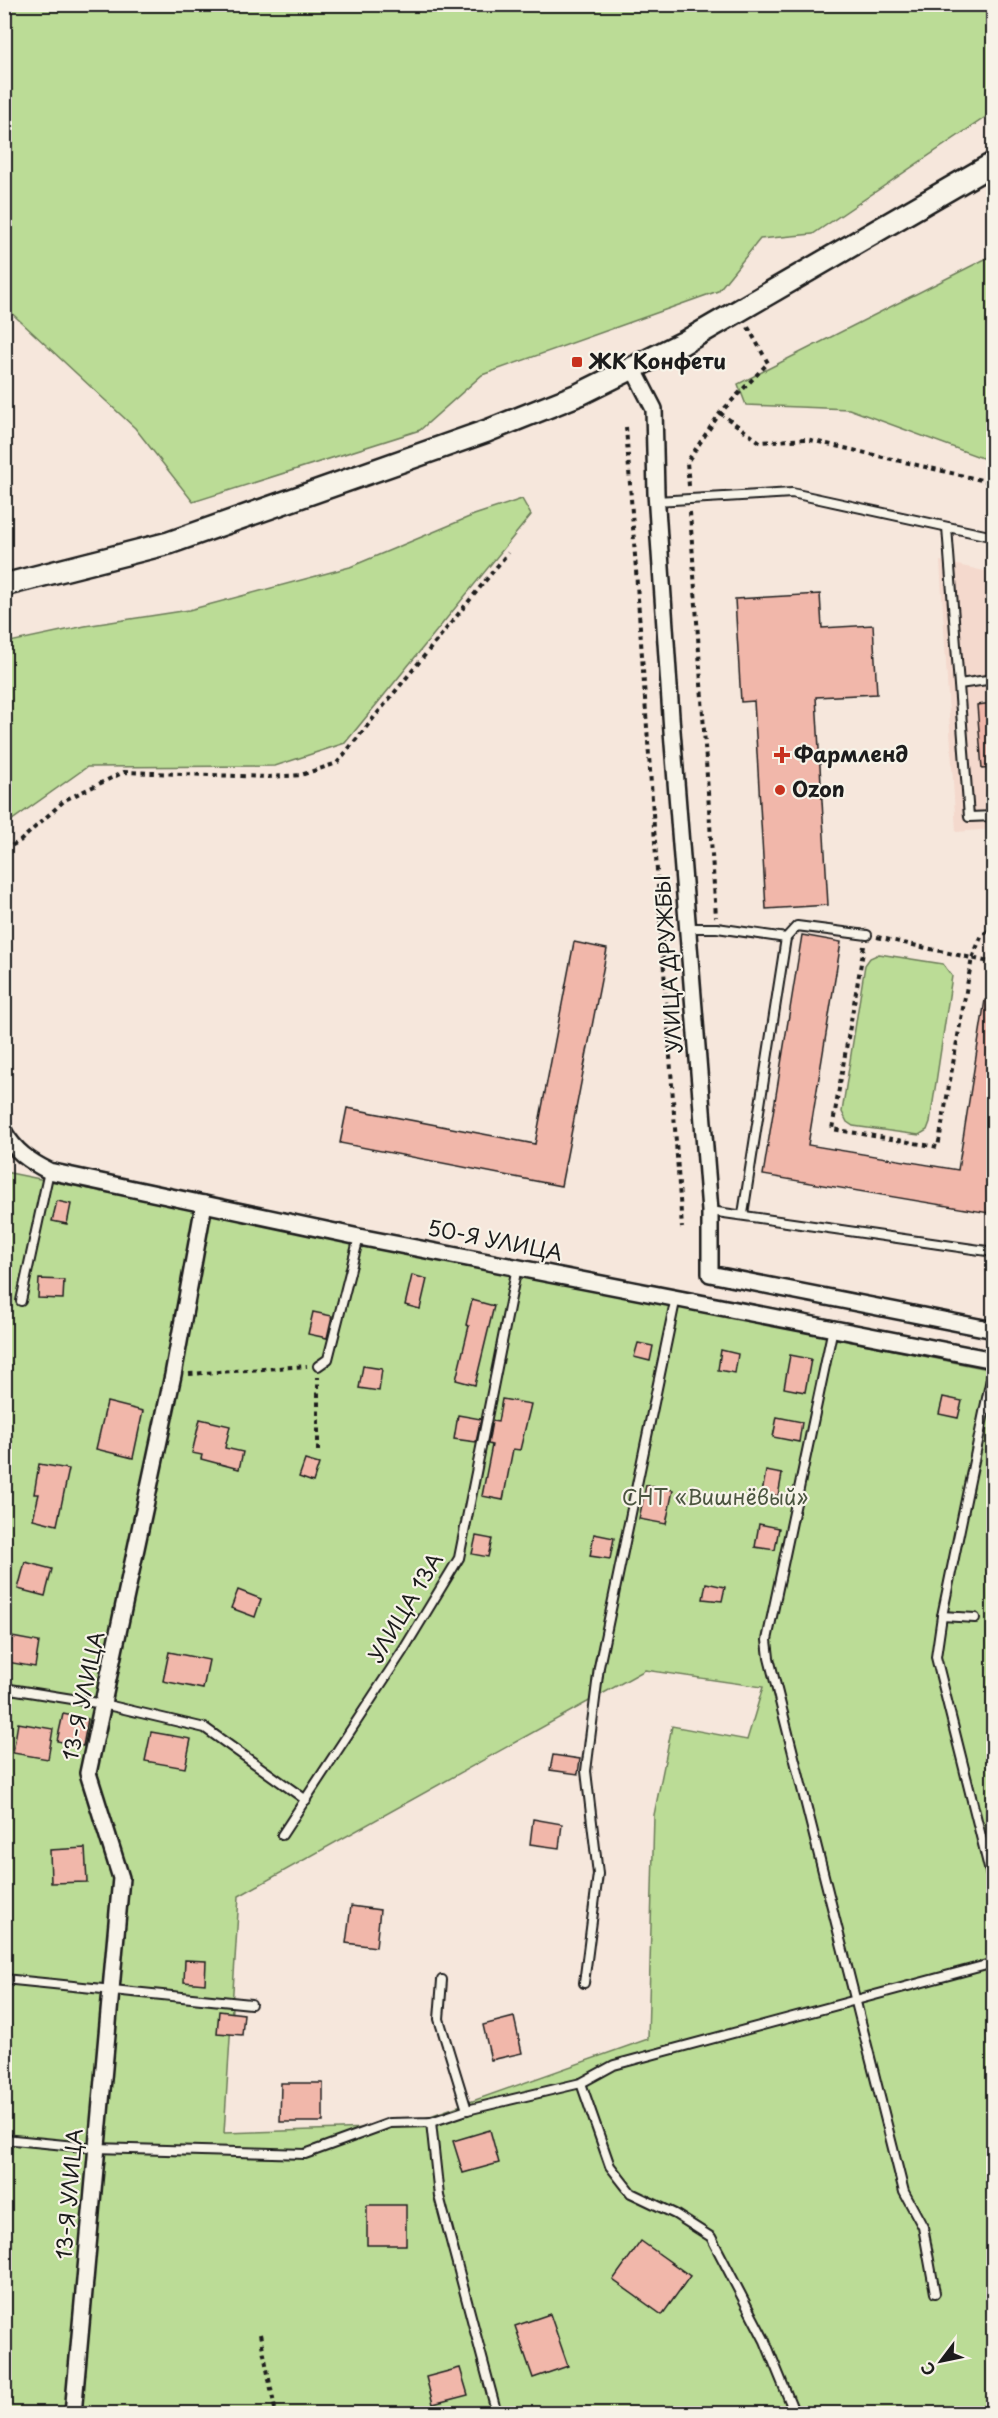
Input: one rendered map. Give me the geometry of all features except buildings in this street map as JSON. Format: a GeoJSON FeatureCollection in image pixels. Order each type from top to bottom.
{"type":"FeatureCollection","features":[{"type":"Feature","properties":{"kind":"street"},"geometry":{"type":"LineString","coordinates":[[4,585],[169,543],[487,431],[580,394],[740,310],[993,163]]}},
{"type":"Feature","properties":{"kind":"street","name":"УЛИЦА ДРУЖБЫ"},"geometry":{"type":"LineString","coordinates":[[633,368],[654,409],[656,501],[710,1211],[710,1274],[993,1330]]}},
{"type":"Feature","properties":{"kind":"street","name":"50-Я УЛИЦА"},"geometry":{"type":"LineString","coordinates":[[4,1132],[10,1143],[27,1161],[49,1171],[359,1237],[676,1297],[993,1362]]}},
{"type":"Feature","properties":{"kind":"street","name":"13-Я УЛИЦА"},"geometry":{"type":"LineString","coordinates":[[73,2414],[109,1991],[121,1878],[88,1773],[173,1375],[204,1204]]}},
{"type":"Feature","properties":{"kind":"lane"},"geometry":{"type":"LineString","coordinates":[[656,501],[792,493],[993,537]]}},
{"type":"Feature","properties":{"kind":"lane"},"geometry":{"type":"LineString","coordinates":[[947,527],[969,817],[993,816]]}},
{"type":"Feature","properties":{"kind":"lane"},"geometry":{"type":"LineString","coordinates":[[959,684],[993,679]]}},
{"type":"Feature","properties":{"kind":"lane"},"geometry":{"type":"LineString","coordinates":[[743,1214],[786,938],[797,926],[867,935]]}},
{"type":"Feature","properties":{"kind":"lane"},"geometry":{"type":"LineString","coordinates":[[687,928],[717,928],[786,938]]}},
{"type":"Feature","properties":{"kind":"lane"},"geometry":{"type":"LineString","coordinates":[[21,1301],[49,1171]]}},
{"type":"Feature","properties":{"kind":"lane"},"geometry":{"type":"LineString","coordinates":[[710,1211],[993,1252]]}},
{"type":"Feature","properties":{"kind":"lane"},"geometry":{"type":"LineString","coordinates":[[318,1366],[328,1359],[359,1237]]}},
{"type":"Feature","properties":{"kind":"lane","name":"УЛИЦА 13А"},"geometry":{"type":"LineString","coordinates":[[282,1835],[404,1649],[459,1558],[517,1266]]}},
{"type":"Feature","properties":{"kind":"lane"},"geometry":{"type":"LineString","coordinates":[[584,1983],[598,1874],[586,1771],[599,1667],[676,1297]]}},
{"type":"Feature","properties":{"kind":"lane"},"geometry":{"type":"LineString","coordinates":[[833,1328],[767,1640],[769,1658],[904,2192],[922,2227],[934,2293]]}},
{"type":"Feature","properties":{"kind":"lane"},"geometry":{"type":"LineString","coordinates":[[993,1362],[942,1616],[936,1657],[993,1888]]}},
{"type":"Feature","properties":{"kind":"lane"},"geometry":{"type":"LineString","coordinates":[[942,1616],[975,1618]]}},
{"type":"Feature","properties":{"kind":"lane"},"geometry":{"type":"LineString","coordinates":[[4,1688],[103,1704],[205,1728],[306,1800]]}},
{"type":"Feature","properties":{"kind":"lane"},"geometry":{"type":"LineString","coordinates":[[4,2139],[95,2148],[305,2154],[390,2123],[431,2122],[467,2110],[581,2083],[614,2065],[993,1963]]}},
{"type":"Feature","properties":{"kind":"lane"},"geometry":{"type":"LineString","coordinates":[[4,1978],[109,1991],[251,2004]]}},
{"type":"Feature","properties":{"kind":"lane"},"geometry":{"type":"LineString","coordinates":[[442,1980],[439,2019],[467,2110]]}},
{"type":"Feature","properties":{"kind":"lane"},"geometry":{"type":"LineString","coordinates":[[581,2083],[610,2166],[631,2193],[675,2214],[711,2237],[765,2341],[795,2414]]}},
{"type":"Feature","properties":{"kind":"lane"},"geometry":{"type":"LineString","coordinates":[[431,2122],[439,2196],[497,2414]]}},
{"type":"Feature","properties":{"kind":"path"},"geometry":{"type":"LineString","coordinates":[[717,928],[687,462],[720,413],[768,363],[740,310]]}},
{"type":"Feature","properties":{"kind":"path"},"geometry":{"type":"LineString","coordinates":[[720,413],[760,442],[806,439],[993,483]]}},
{"type":"Feature","properties":{"kind":"path"},"geometry":{"type":"LineString","coordinates":[[626,427],[682,1228]]}},
{"type":"Feature","properties":{"kind":"path"},"geometry":{"type":"LineString","coordinates":[[4,850],[20,841],[65,800],[124,772],[268,777],[301,775],[337,763],[508,553]]}},
{"type":"Feature","properties":{"kind":"path"},"geometry":{"type":"LineString","coordinates":[[993,927],[982,935],[972,958],[938,1147],[832,1129],[867,935],[972,958],[993,963]]}},
{"type":"Feature","properties":{"kind":"path"},"geometry":{"type":"LineString","coordinates":[[173,1375],[318,1366],[318,1450]]}},
{"type":"Feature","properties":{"kind":"path"},"geometry":{"type":"LineString","coordinates":[[260,2334],[276,2414]]}},
{"type":"Feature","properties":{"kind":"shaded area"},"geometry":{"type":"Polygon","coordinates":[[[940,561],[993,573],[993,829],[956,832],[940,561]]]}},
{"type":"Feature","properties":{"kind":"green space"},"geometry":{"type":"Polygon","coordinates":[[[4,5],[993,5],[993,112],[813,234],[760,239],[718,291],[482,375],[420,430],[193,502],[135,428],[5,307],[4,5]]]}},
{"type":"Feature","properties":{"kind":"green space"},"geometry":{"type":"Polygon","coordinates":[[[993,255],[993,462],[849,409],[746,405],[738,384],[993,255]]]}},
{"type":"Feature","properties":{"kind":"green space"},"geometry":{"type":"Polygon","coordinates":[[[522,499],[531,515],[345,743],[275,766],[87,767],[5,825],[5,643],[85,626],[189,610],[350,567],[474,515],[522,499]]]}},
{"type":"Feature","properties":{"kind":"green space"},"geometry":{"type":"Polygon","coordinates":[[[879,954],[943,964],[952,976],[930,1122],[927,1130],[919,1135],[853,1126],[847,1122],[842,1112],[865,965],[870,958],[879,954]]]}},
{"type":"Feature","properties":{"kind":"green space","name":"СНТ «Вишнёвый»"},"geometry":{"type":"Polygon","coordinates":[[[5,1172],[993,1370],[993,2413],[5,2413],[5,1172]],[[645,1670],[239,1896],[224,2133],[399,2127],[648,2039],[654,1815],[672,1726],[747,1740],[763,1687],[645,1670]]]}},
{"type":"Feature","properties":{"kind":"place","name":"ЖК Конфети"},"geometry":{"type":"Point","coordinates":[577,362]}},
{"type":"Feature","properties":{"kind":"place","name":"Фармленд"},"geometry":{"type":"Point","coordinates":[782,755]}},
{"type":"Feature","properties":{"kind":"place","name":"Ozon"},"geometry":{"type":"Point","coordinates":[780,790]}}]}
